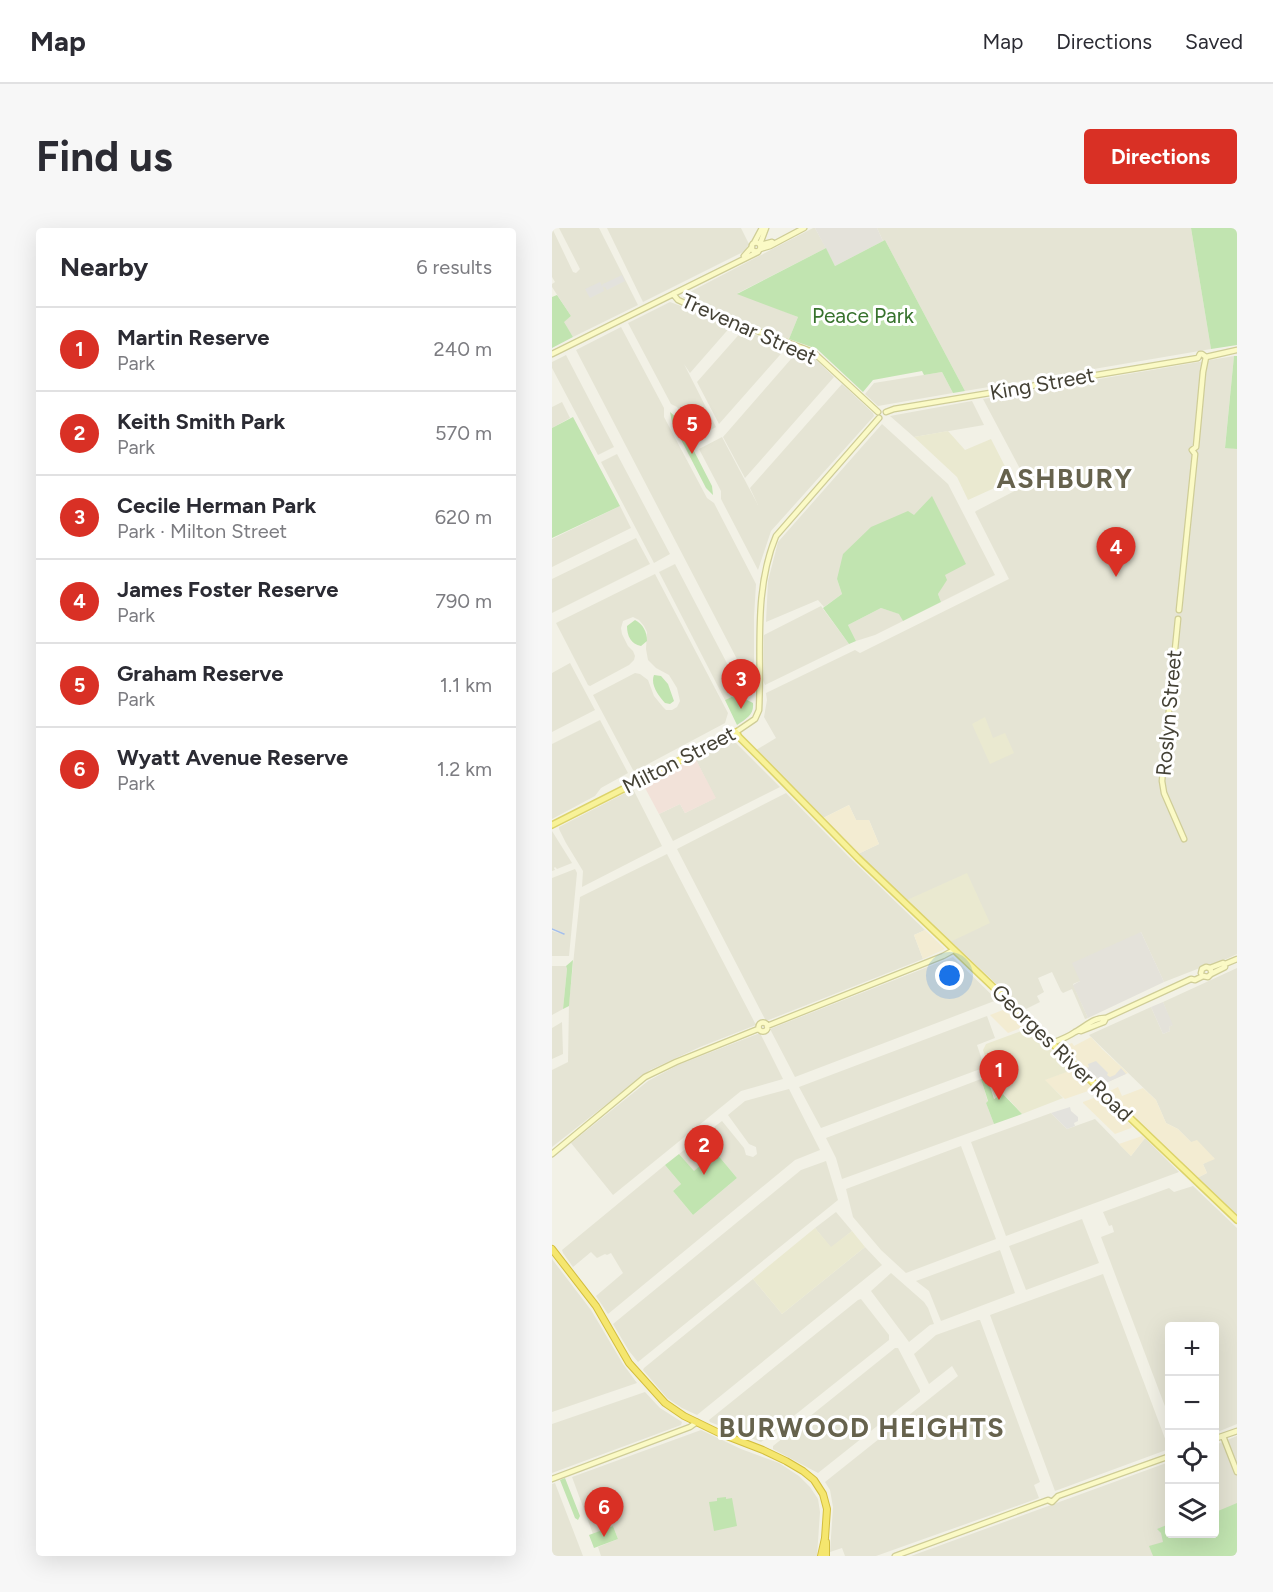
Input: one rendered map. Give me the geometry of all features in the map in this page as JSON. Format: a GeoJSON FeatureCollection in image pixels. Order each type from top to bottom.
{"type":"FeatureCollection","features":[{"type":"Feature","properties":{"kind":"highway"},"geometry":{"type":"LineString","coordinates":[[552,1249],[596,1306],[629,1363],[665,1403],[719,1433],[763,1450],[803,1471],[814,1480],[823,1494],[827,1509],[823,1556]]}},
{"type":"Feature","properties":{"kind":"main road","name":"Milton Street"},"geometry":{"type":"LineString","coordinates":[[552,824],[736,732]]}},
{"type":"Feature","properties":{"kind":"main road","name":"Georges River Road"},"geometry":{"type":"LineString","coordinates":[[736,732],[852,853],[1237,1220]]}},
{"type":"Feature","properties":{"kind":"street"},"geometry":{"type":"LineString","coordinates":[[757,247],[764,228]]}},
{"type":"Feature","properties":{"kind":"street"},"geometry":{"type":"LineString","coordinates":[[552,354],[733,265],[757,247],[798,228]]}},
{"type":"Feature","properties":{"kind":"street"},"geometry":{"type":"LineString","coordinates":[[757,247],[767,247],[804,228]]}},
{"type":"Feature","properties":{"kind":"street","name":"Trevenar Street"},"geometry":{"type":"LineString","coordinates":[[673,294],[678,300],[691,306],[813,352],[879,415]]}},
{"type":"Feature","properties":{"kind":"street","name":"King Street"},"geometry":{"type":"LineString","coordinates":[[879,415],[882,410],[886,412],[1203,359],[1237,350]]}},
{"type":"Feature","properties":{"kind":"street","name":"Roslyn Street"},"geometry":{"type":"LineString","coordinates":[[1184,838],[1164,793],[1162,782],[1176,614],[1195,454],[1192,451],[1196,447],[1203,359]]}},
{"type":"Feature","properties":{"kind":"street","name":"Milton Street"},"geometry":{"type":"LineString","coordinates":[[736,732],[755,719],[759,710],[761,596],[765,568],[776,536],[879,415]]}},
{"type":"Feature","properties":{"kind":"street"},"geometry":{"type":"LineString","coordinates":[[552,1154],[645,1077],[759,1029],[761,1023],[767,1026],[954,950]]}},
{"type":"Feature","properties":{"kind":"street"},"geometry":{"type":"LineString","coordinates":[[1202,974],[1208,977],[1210,971],[1223,963],[1237,959]]}},
{"type":"Feature","properties":{"kind":"street"},"geometry":{"type":"LineString","coordinates":[[1052,1044],[1088,1023],[1102,1017],[1106,1018],[1195,980],[1202,974],[1204,967],[1210,971]]}},
{"type":"Feature","properties":{"kind":"street"},"geometry":{"type":"LineString","coordinates":[[552,1479],[690,1427],[697,1422]]}},
{"type":"Feature","properties":{"kind":"street"},"geometry":{"type":"LineString","coordinates":[[1219,1438],[1237,1431]]}},
{"type":"Feature","properties":{"kind":"street"},"geometry":{"type":"LineString","coordinates":[[1224,1436],[1237,1472]]}},
{"type":"Feature","properties":{"kind":"street"},"geometry":{"type":"LineString","coordinates":[[895,1556],[1048,1500],[1051,1495],[1055,1498],[1165,1458]]}},
{"type":"Feature","properties":{"kind":"shaded area"},"geometry":{"type":"Polygon","coordinates":[[[552,228],[573,272],[576,273],[580,269],[559,228],[599,228],[638,305],[573,337],[563,322],[571,316],[552,287],[555,282],[552,277],[552,228]]]}},
{"type":"Feature","properties":{"kind":"shaded area"},"geometry":{"type":"Polygon","coordinates":[[[607,228],[741,228],[749,244],[745,251],[643,302],[607,228]]]}},
{"type":"Feature","properties":{"kind":"shaded area"},"geometry":{"type":"Polygon","coordinates":[[[813,228],[826,248],[738,293],[798,317],[789,339],[683,298],[684,295],[813,228]]]}},
{"type":"Feature","properties":{"kind":"shaded area"},"geometry":{"type":"Polygon","coordinates":[[[815,228],[877,228],[883,241],[835,266],[815,228]]]}},
{"type":"Feature","properties":{"kind":"shaded area"},"geometry":{"type":"Polygon","coordinates":[[[877,228],[1191,228],[1211,349],[965,391],[877,228]]]}},
{"type":"Feature","properties":{"kind":"shaded area"},"geometry":{"type":"Polygon","coordinates":[[[622,275],[625,281],[607,290],[603,287],[604,291],[590,298],[585,289],[600,282],[602,286],[622,275]]]}},
{"type":"Feature","properties":{"kind":"shaded area"},"geometry":{"type":"Polygon","coordinates":[[[670,302],[732,325],[690,373],[684,364],[716,427],[694,439],[677,407],[671,404],[628,323],[670,302]]]}},
{"type":"Feature","properties":{"kind":"shaded area"},"geometry":{"type":"Polygon","coordinates":[[[621,327],[664,408],[664,417],[707,498],[714,503],[756,584],[754,684],[751,686],[576,350],[621,327]]]}},
{"type":"Feature","properties":{"kind":"shaded area"},"geometry":{"type":"Polygon","coordinates":[[[743,330],[787,347],[719,424],[697,382],[743,330]]]}},
{"type":"Feature","properties":{"kind":"shaded area"},"geometry":{"type":"Polygon","coordinates":[[[798,351],[812,356],[834,377],[745,478],[723,437],[798,351]]]}},
{"type":"Feature","properties":{"kind":"shaded area"},"geometry":{"type":"Polygon","coordinates":[[[566,355],[614,447],[598,455],[552,368],[552,362],[566,355]]]}},
{"type":"Feature","properties":{"kind":"shaded area"},"geometry":{"type":"Polygon","coordinates":[[[1234,356],[1225,447],[1237,449],[1237,954],[1209,967],[1205,966],[1164,982],[1141,932],[1080,981],[1073,984],[1088,1018],[1085,1019],[1072,989],[1063,993],[1052,972],[1038,978],[1044,992],[1037,996],[1040,1002],[1024,1010],[858,854],[879,844],[869,820],[856,820],[849,805],[823,818],[756,750],[776,738],[764,717],[766,693],[855,650],[860,653],[1009,579],[975,512],[1028,484],[983,399],[1234,356]]]}},
{"type":"Feature","properties":{"kind":"shaded area"},"geometry":{"type":"Polygon","coordinates":[[[942,372],[953,393],[878,406],[865,394],[874,383],[942,372]]]}},
{"type":"Feature","properties":{"kind":"shaded area"},"geometry":{"type":"Polygon","coordinates":[[[842,384],[874,416],[771,531],[758,570],[721,499],[721,491],[699,449],[722,437],[758,505],[750,488],[842,384]]]}},
{"type":"Feature","properties":{"kind":"shaded area"},"geometry":{"type":"Polygon","coordinates":[[[972,401],[984,425],[914,437],[890,416],[972,401]]]}},
{"type":"Feature","properties":{"kind":"shaded area"},"geometry":{"type":"Polygon","coordinates":[[[562,402],[570,418],[552,428],[552,407],[562,402]]]}},
{"type":"Feature","properties":{"kind":"shaded area"},"geometry":{"type":"Polygon","coordinates":[[[882,424],[948,484],[995,575],[941,602],[938,594],[946,580],[914,515],[837,579],[842,594],[824,607],[818,600],[766,622],[768,581],[778,542],[882,424]]]}},
{"type":"Feature","properties":{"kind":"shaded area"},"geometry":{"type":"Polygon","coordinates":[[[948,431],[965,450],[991,439],[1012,480],[968,500],[957,477],[914,437],[948,431]]]}},
{"type":"Feature","properties":{"kind":"shaded area"},"geometry":{"type":"Polygon","coordinates":[[[617,454],[670,554],[654,563],[601,462],[617,454]]]}},
{"type":"Feature","properties":{"kind":"shaded area"},"geometry":{"type":"Polygon","coordinates":[[[620,506],[631,528],[552,567],[552,539],[620,506]]]}},
{"type":"Feature","properties":{"kind":"shaded area"},"geometry":{"type":"Polygon","coordinates":[[[636,538],[650,564],[552,613],[552,579],[636,538]]]}},
{"type":"Feature","properties":{"kind":"shaded area"},"geometry":{"type":"Polygon","coordinates":[[[675,564],[742,692],[725,700],[659,572],[675,564]]]}},
{"type":"Feature","properties":{"kind":"shaded area"},"geometry":{"type":"Polygon","coordinates":[[[655,574],[728,713],[725,723],[635,771],[593,695],[635,673],[648,680],[654,696],[666,710],[677,707],[680,701],[677,688],[669,675],[656,668],[648,660],[647,632],[644,626],[633,617],[623,621],[622,634],[633,651],[634,660],[590,686],[556,623],[655,574]]]}},
{"type":"Feature","properties":{"kind":"shaded area"},"geometry":{"type":"Polygon","coordinates":[[[821,606],[849,644],[765,685],[763,680],[764,635],[821,606]]]}},
{"type":"Feature","properties":{"kind":"shaded area"},"geometry":{"type":"Polygon","coordinates":[[[881,608],[900,614],[903,621],[875,635],[856,641],[848,625],[881,608]]]}},
{"type":"Feature","properties":{"kind":"shaded area"},"geometry":{"type":"Polygon","coordinates":[[[570,663],[595,710],[552,732],[552,673],[570,663]]]}},
{"type":"Feature","properties":{"kind":"shaded area"},"geometry":{"type":"Polygon","coordinates":[[[985,717],[993,738],[1005,733],[1014,753],[990,764],[972,724],[985,717]]]}},
{"type":"Feature","properties":{"kind":"shaded area"},"geometry":{"type":"Polygon","coordinates":[[[600,720],[628,773],[601,788],[595,796],[552,819],[552,744],[600,720]]]}},
{"type":"Feature","properties":{"kind":"shaded area"},"geometry":{"type":"Polygon","coordinates":[[[732,739],[780,787],[673,841],[659,814],[680,804],[685,813],[715,798],[695,758],[732,739]]]}},
{"type":"Feature","properties":{"kind":"shaded area"},"geometry":{"type":"Polygon","coordinates":[[[695,758],[716,798],[685,813],[680,804],[659,814],[644,786],[645,783],[695,758]]]}},
{"type":"Feature","properties":{"kind":"shaded area"},"geometry":{"type":"Polygon","coordinates":[[[633,789],[662,846],[582,887],[583,871],[559,827],[633,789]]]}},
{"type":"Feature","properties":{"kind":"shaded area"},"geometry":{"type":"Polygon","coordinates":[[[786,793],[925,930],[914,935],[923,959],[766,1021],[677,849],[786,793]]]}},
{"type":"Feature","properties":{"kind":"shaded area"},"geometry":{"type":"Polygon","coordinates":[[[849,805],[856,820],[869,820],[879,844],[858,854],[823,818],[849,805]]]}},
{"type":"Feature","properties":{"kind":"shaded area"},"geometry":{"type":"Polygon","coordinates":[[[552,831],[572,863],[557,869],[555,867],[552,871],[552,831]]]}},
{"type":"Feature","properties":{"kind":"shaded area"},"geometry":{"type":"Polygon","coordinates":[[[667,854],[756,1025],[650,1070],[552,1147],[552,1070],[568,1062],[569,1003],[580,897],[667,854]]]}},
{"type":"Feature","properties":{"kind":"shaded area"},"geometry":{"type":"Polygon","coordinates":[[[575,869],[577,873],[569,956],[552,956],[552,931],[564,933],[552,928],[552,878],[575,869]]]}},
{"type":"Feature","properties":{"kind":"shaded area"},"geometry":{"type":"Polygon","coordinates":[[[967,873],[990,923],[950,942],[907,900],[967,873]]]}},
{"type":"Feature","properties":{"kind":"shaded area"},"geometry":{"type":"Polygon","coordinates":[[[925,930],[945,949],[923,959],[914,935],[925,930]]]}},
{"type":"Feature","properties":{"kind":"shaded area"},"geometry":{"type":"Polygon","coordinates":[[[1141,932],[1164,982],[1088,1018],[1073,985],[1080,981],[1072,963],[1141,932]]]}},
{"type":"Feature","properties":{"kind":"shaded area"},"geometry":{"type":"Polygon","coordinates":[[[953,957],[997,1000],[795,1077],[770,1029],[953,957]]]}},
{"type":"Feature","properties":{"kind":"shaded area"},"geometry":{"type":"Polygon","coordinates":[[[552,966],[566,966],[567,969],[563,1009],[552,1015],[552,966]]]}},
{"type":"Feature","properties":{"kind":"shaded area"},"geometry":{"type":"Polygon","coordinates":[[[1237,968],[1237,1216],[1197,1178],[1207,1173],[1203,1164],[1214,1158],[1191,1142],[1178,1129],[1166,1123],[1156,1100],[1089,1035],[1151,1007],[1163,1034],[1170,1031],[1169,1027],[1172,1025],[1163,1002],[1237,968]]]}},
{"type":"Feature","properties":{"kind":"shaded area"},"geometry":{"type":"Polygon","coordinates":[[[1163,1002],[1173,1025],[1169,1027],[1170,1031],[1163,1034],[1151,1007],[1163,1002]]]}},
{"type":"Feature","properties":{"kind":"shaded area"},"geometry":{"type":"Polygon","coordinates":[[[1008,1008],[1025,1026],[1008,1033],[990,1015],[1008,1008]]]}},
{"type":"Feature","properties":{"kind":"shaded area"},"geometry":{"type":"Polygon","coordinates":[[[987,1016],[995,1038],[977,1045],[983,1068],[821,1128],[799,1087],[987,1016]]]}},
{"type":"Feature","properties":{"kind":"shaded area"},"geometry":{"type":"Polygon","coordinates":[[[562,1022],[563,1054],[552,1059],[552,1028],[562,1022]]]}},
{"type":"Feature","properties":{"kind":"shaded area"},"geometry":{"type":"Polygon","coordinates":[[[1027,1029],[1072,1070],[1045,1080],[1063,1098],[1022,1114],[1004,1094],[995,1099],[987,1077],[990,1071],[983,1050],[986,1044],[1027,1029]]]}},
{"type":"Feature","properties":{"kind":"shaded area"},"geometry":{"type":"Polygon","coordinates":[[[760,1033],[783,1079],[741,1091],[613,1195],[571,1143],[648,1081],[678,1065],[760,1033]]]}},
{"type":"Feature","properties":{"kind":"shaded area"},"geometry":{"type":"Polygon","coordinates":[[[1091,1037],[1128,1073],[1103,1084],[1064,1047],[1072,1043],[1074,1046],[1091,1037]]]}},
{"type":"Feature","properties":{"kind":"shaded area"},"geometry":{"type":"Polygon","coordinates":[[[1096,1061],[1110,1077],[1121,1068],[1126,1074],[1103,1083],[1086,1068],[1089,1067],[1088,1064],[1096,1061]]]}},
{"type":"Feature","properties":{"kind":"shaded area"},"geometry":{"type":"Polygon","coordinates":[[[1074,1069],[1092,1086],[1091,1090],[1065,1099],[1044,1080],[1074,1069]]]}},
{"type":"Feature","properties":{"kind":"shaded area"},"geometry":{"type":"Polygon","coordinates":[[[981,1079],[988,1102],[986,1103],[994,1124],[842,1179],[836,1158],[826,1138],[981,1079]]]}},
{"type":"Feature","properties":{"kind":"shaded area"},"geometry":{"type":"Polygon","coordinates":[[[1118,1087],[1122,1096],[1143,1088],[1156,1100],[1166,1123],[1178,1129],[1191,1142],[1197,1140],[1215,1159],[1203,1164],[1207,1173],[1197,1178],[1108,1092],[1118,1087]]]}},
{"type":"Feature","properties":{"kind":"shaded area"},"geometry":{"type":"Polygon","coordinates":[[[789,1089],[820,1150],[795,1160],[608,1314],[596,1296],[623,1273],[611,1253],[597,1258],[591,1252],[573,1267],[562,1250],[665,1165],[681,1184],[673,1191],[693,1215],[737,1178],[702,1136],[722,1121],[744,1148],[746,1155],[753,1157],[757,1154],[756,1147],[749,1144],[728,1115],[745,1101],[789,1089]]]}},
{"type":"Feature","properties":{"kind":"shaded area"},"geometry":{"type":"Polygon","coordinates":[[[1099,1096],[1132,1126],[1131,1128],[1115,1134],[1083,1103],[1099,1096]]]}},
{"type":"Feature","properties":{"kind":"shaded area"},"geometry":{"type":"Polygon","coordinates":[[[1070,1107],[1078,1117],[1078,1121],[1074,1123],[1075,1126],[1067,1129],[1051,1113],[1070,1107]]]}},
{"type":"Feature","properties":{"kind":"shaded area"},"geometry":{"type":"Polygon","coordinates":[[[1051,1113],[1067,1129],[1095,1119],[1131,1156],[1145,1138],[1179,1172],[1006,1236],[971,1142],[1051,1113]]]}},
{"type":"Feature","properties":{"kind":"shaded area"},"geometry":{"type":"Polygon","coordinates":[[[1142,1136],[1145,1138],[1131,1156],[1119,1144],[1142,1136]]]}},
{"type":"Feature","properties":{"kind":"shaded area"},"geometry":{"type":"Polygon","coordinates":[[[692,1144],[705,1162],[694,1172],[679,1154],[692,1144]]]}},
{"type":"Feature","properties":{"kind":"shaded area"},"geometry":{"type":"Polygon","coordinates":[[[961,1146],[996,1239],[906,1273],[881,1250],[853,1217],[846,1189],[961,1146]]]}},
{"type":"Feature","properties":{"kind":"shaded area"},"geometry":{"type":"Polygon","coordinates":[[[826,1161],[838,1200],[638,1362],[613,1324],[801,1170],[826,1161]]]}},
{"type":"Feature","properties":{"kind":"shaded area"},"geometry":{"type":"Polygon","coordinates":[[[1193,1186],[1237,1228],[1237,1424],[1219,1431],[1219,1322],[1165,1322],[1165,1406],[1101,1237],[1114,1232],[1103,1212],[1169,1188],[1174,1192],[1193,1186]]]}},
{"type":"Feature","properties":{"kind":"shaded area"},"geometry":{"type":"Polygon","coordinates":[[[836,1212],[852,1231],[831,1248],[815,1228],[836,1212]]]}},
{"type":"Feature","properties":{"kind":"shaded area"},"geometry":{"type":"Polygon","coordinates":[[[1082,1219],[1099,1263],[1026,1290],[1009,1246],[1082,1219]]]}},
{"type":"Feature","properties":{"kind":"shaded area"},"geometry":{"type":"Polygon","coordinates":[[[815,1228],[831,1247],[852,1231],[865,1247],[782,1314],[753,1279],[815,1228]]]}},
{"type":"Feature","properties":{"kind":"shaded area"},"geometry":{"type":"Polygon","coordinates":[[[865,1247],[882,1265],[697,1415],[667,1398],[643,1370],[753,1279],[782,1314],[865,1247]]]}},
{"type":"Feature","properties":{"kind":"shaded area"},"geometry":{"type":"Polygon","coordinates":[[[1000,1250],[1015,1293],[941,1321],[929,1291],[916,1281],[1000,1250]]]}},
{"type":"Feature","properties":{"kind":"shaded area"},"geometry":{"type":"Polygon","coordinates":[[[552,1259],[591,1310],[637,1383],[552,1412],[552,1259]]]}},
{"type":"Feature","properties":{"kind":"shaded area"},"geometry":{"type":"Polygon","coordinates":[[[891,1273],[924,1302],[934,1324],[909,1342],[871,1291],[891,1273]]]}},
{"type":"Feature","properties":{"kind":"shaded area"},"geometry":{"type":"Polygon","coordinates":[[[1103,1274],[1165,1438],[1165,1450],[1055,1491],[990,1315],[1103,1274]]]}},
{"type":"Feature","properties":{"kind":"shaded area"},"geometry":{"type":"Polygon","coordinates":[[[861,1299],[889,1335],[889,1340],[761,1442],[710,1422],[709,1420],[861,1299]]]}},
{"type":"Feature","properties":{"kind":"shaded area"},"geometry":{"type":"Polygon","coordinates":[[[980,1320],[1040,1482],[1034,1485],[1039,1498],[876,1556],[845,1556],[842,1548],[830,1552],[833,1507],[830,1490],[825,1482],[958,1376],[952,1366],[929,1384],[914,1354],[936,1335],[980,1320]]]}},
{"type":"Feature","properties":{"kind":"shaded area"},"geometry":{"type":"Polygon","coordinates":[[[895,1348],[898,1348],[920,1392],[818,1473],[773,1449],[773,1446],[895,1348]]]}},
{"type":"Feature","properties":{"kind":"shaded area"},"geometry":{"type":"Polygon","coordinates":[[[645,1392],[660,1408],[682,1422],[681,1425],[552,1473],[552,1424],[645,1392]]]}},
{"type":"Feature","properties":{"kind":"shaded area"},"geometry":{"type":"Polygon","coordinates":[[[701,1430],[741,1449],[779,1463],[799,1476],[810,1487],[818,1499],[820,1512],[817,1556],[601,1556],[598,1547],[618,1539],[613,1526],[593,1534],[572,1477],[701,1430]]]}},
{"type":"Feature","properties":{"kind":"shaded area"},"geometry":{"type":"Polygon","coordinates":[[[1237,1436],[1237,1556],[911,1556],[1165,1463],[1165,1538],[1219,1538],[1219,1443],[1237,1436]]]}},
{"type":"Feature","properties":{"kind":"shaded area"},"geometry":{"type":"Polygon","coordinates":[[[555,1483],[583,1556],[552,1556],[552,1484],[555,1483]]]}},
{"type":"Feature","properties":{"kind":"green space"},"geometry":{"type":"Polygon","coordinates":[[[1191,228],[1237,228],[1237,345],[1211,349],[1191,228]]]}},
{"type":"Feature","properties":{"kind":"green space","name":"Peace Park"},"geometry":{"type":"Polygon","coordinates":[[[885,240],[965,391],[953,393],[942,372],[924,375],[922,371],[873,380],[863,392],[817,349],[789,339],[798,317],[737,294],[826,248],[835,266],[885,240]]]}},
{"type":"Feature","properties":{"kind":"green space"},"geometry":{"type":"Polygon","coordinates":[[[557,295],[571,316],[564,322],[573,337],[552,348],[552,297],[557,295]]]}},
{"type":"Feature","properties":{"kind":"green space"},"geometry":{"type":"Polygon","coordinates":[[[1234,356],[1237,356],[1237,449],[1225,448],[1234,356]]]}},
{"type":"Feature","properties":{"kind":"green space"},"geometry":{"type":"Polygon","coordinates":[[[670,412],[677,418],[712,486],[713,495],[706,488],[672,422],[670,412]]]}},
{"type":"Feature","properties":{"kind":"green space"},"geometry":{"type":"Polygon","coordinates":[[[573,417],[620,506],[552,538],[552,428],[573,417]]]}},
{"type":"Feature","properties":{"kind":"green space"},"geometry":{"type":"Polygon","coordinates":[[[932,496],[966,564],[945,575],[947,580],[938,594],[941,602],[903,621],[899,614],[881,608],[848,625],[856,641],[849,644],[823,608],[842,594],[837,579],[843,554],[871,527],[908,511],[914,515],[932,496]]]}},
{"type":"Feature","properties":{"kind":"green space"},"geometry":{"type":"Polygon","coordinates":[[[635,620],[646,634],[647,641],[641,646],[630,639],[628,633],[627,626],[635,620]]]}},
{"type":"Feature","properties":{"kind":"green space"},"geometry":{"type":"Polygon","coordinates":[[[654,675],[661,676],[668,684],[674,701],[670,704],[665,703],[656,690],[653,683],[654,675]]]}},
{"type":"Feature","properties":{"kind":"green space"},"geometry":{"type":"Polygon","coordinates":[[[742,692],[745,699],[753,703],[753,707],[749,716],[737,725],[725,700],[742,692]]]}},
{"type":"Feature","properties":{"kind":"green space"},"geometry":{"type":"Polygon","coordinates":[[[573,960],[569,1006],[563,1009],[566,966],[573,960]]]}},
{"type":"Feature","properties":{"kind":"green space"},"geometry":{"type":"Polygon","coordinates":[[[987,1076],[994,1099],[1003,1094],[1022,1114],[994,1124],[986,1103],[988,1101],[981,1079],[987,1076]]]}},
{"type":"Feature","properties":{"kind":"green space"},"geometry":{"type":"Polygon","coordinates":[[[702,1136],[737,1178],[693,1215],[673,1191],[681,1184],[665,1165],[679,1154],[694,1171],[708,1159],[710,1161],[714,1157],[699,1139],[702,1136]]]}},
{"type":"Feature","properties":{"kind":"green space"},"geometry":{"type":"Polygon","coordinates":[[[565,1478],[580,1516],[578,1520],[575,1518],[560,1480],[565,1478]]]}},
{"type":"Feature","properties":{"kind":"green space"},"geometry":{"type":"Polygon","coordinates":[[[726,1497],[726,1499],[732,1498],[737,1526],[714,1531],[709,1502],[726,1497]]]}},
{"type":"Feature","properties":{"kind":"green space"},"geometry":{"type":"Polygon","coordinates":[[[1237,1503],[1237,1556],[1153,1556],[1149,1546],[1163,1542],[1161,1533],[1157,1529],[1165,1526],[1165,1538],[1219,1538],[1219,1511],[1237,1503]]]}},
{"type":"Feature","properties":{"kind":"green space"},"geometry":{"type":"Polygon","coordinates":[[[613,1526],[618,1539],[594,1548],[589,1535],[613,1526]]]}},
{"type":"Feature","properties":{"kind":"waterway"},"geometry":{"type":"LineString","coordinates":[[552,929],[564,934]]}},
{"type":"Feature","properties":{"kind":"place","name":"Graham Reserve"},"geometry":{"type":"Point","coordinates":[692,454]}},
{"type":"Feature","properties":{"kind":"place","name":"James Foster Reserve"},"geometry":{"type":"Point","coordinates":[1116,577]}},
{"type":"Feature","properties":{"kind":"place","name":"Cecile Herman Park"},"geometry":{"type":"Point","coordinates":[741,709]}},
{"type":"Feature","properties":{"kind":"place","name":"Martin Reserve"},"geometry":{"type":"Point","coordinates":[999,1100]}},
{"type":"Feature","properties":{"kind":"place","name":"Keith Smith Park"},"geometry":{"type":"Point","coordinates":[704,1175]}},
{"type":"Feature","properties":{"kind":"place","name":"Wyatt Avenue Reserve"},"geometry":{"type":"Point","coordinates":[604,1537]}},
{"type":"Feature","properties":{"kind":"district","name":"ASHBURY"},"geometry":{"type":"Point","coordinates":[1065,479]}},
{"type":"Feature","properties":{"kind":"district","name":"BURWOOD HEIGHTS"},"geometry":{"type":"Point","coordinates":[862,1428]}}]}
